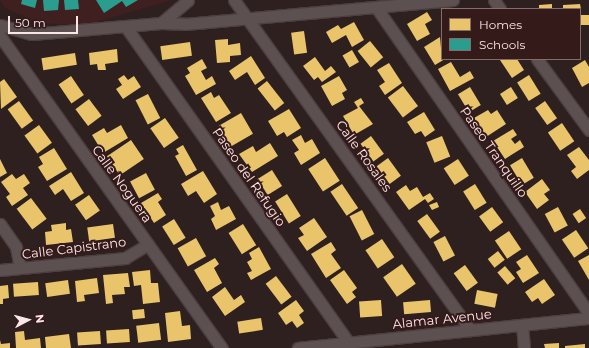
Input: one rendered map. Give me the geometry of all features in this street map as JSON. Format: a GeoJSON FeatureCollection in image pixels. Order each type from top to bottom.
{"type":"FeatureCollection","features":[{"type":"Feature","properties":{"kind":"street"},"geometry":{"type":"LineString","coordinates":[[161,23],[188,0]]}},
{"type":"Feature","properties":{"kind":"street","name":"Calle Rosales"},"geometry":{"type":"LineString","coordinates":[[234,0],[470,330]]}},
{"type":"Feature","properties":{"kind":"street"},"geometry":{"type":"LineString","coordinates":[[0,25],[32,34],[161,23],[185,24],[247,17],[453,0]]}},
{"type":"Feature","properties":{"kind":"street","name":"Paseo Tranquillo"},"geometry":{"type":"LineString","coordinates":[[376,7],[589,313]]}},
{"type":"Feature","properties":{"kind":"street","name":"Paseo del Refugio"},"geometry":{"type":"LineString","coordinates":[[126,27],[349,343]]}},
{"type":"Feature","properties":{"kind":"street","name":"Calle Noguera"},"geometry":{"type":"LineString","coordinates":[[0,36],[222,348]]}},
{"type":"Feature","properties":{"kind":"street"},"geometry":{"type":"LineString","coordinates":[[538,60],[589,130]]}},
{"type":"Feature","properties":{"kind":"street"},"geometry":{"type":"LineString","coordinates":[[0,224],[16,247],[20,268]]}},
{"type":"Feature","properties":{"kind":"street","name":"Calle Capistrano"},"geometry":{"type":"LineString","coordinates":[[0,270],[125,258],[148,244]]}},
{"type":"Feature","properties":{"kind":"street","name":"Alamar Avenue"},"geometry":{"type":"LineString","coordinates":[[298,348],[349,343],[373,345],[470,330],[589,318]]}},
{"type":"Feature","properties":{"kind":"street"},"geometry":{"type":"LineString","coordinates":[[522,325],[524,348]]}},
{"type":"Feature","properties":{"kind":"shaded area"},"geometry":{"type":"Polygon","coordinates":[[[0,0],[172,0],[82,26],[37,22],[5,8],[0,0]]]}},
{"type":"Feature","properties":{"kind":"building: Homes"},"geometry":{"type":"Polygon","coordinates":[[[552,4],[552,8],[539,8],[539,5],[552,4]]]}},
{"type":"Feature","properties":{"kind":"building: Homes"},"geometry":{"type":"Polygon","coordinates":[[[580,4],[581,8],[563,8],[563,5],[580,4]]]}},
{"type":"Feature","properties":{"kind":"building: Homes"},"geometry":{"type":"Polygon","coordinates":[[[427,12],[432,20],[425,24],[430,34],[417,41],[407,24],[427,12]]]}},
{"type":"Feature","properties":{"kind":"building: Homes"},"geometry":{"type":"Polygon","coordinates":[[[581,15],[589,15],[589,25],[581,25],[581,15]]]}},
{"type":"Feature","properties":{"kind":"building: Homes"},"geometry":{"type":"Polygon","coordinates":[[[354,22],[364,40],[352,47],[346,35],[332,43],[326,32],[338,25],[341,29],[354,22]]]}},
{"type":"Feature","properties":{"kind":"building: Homes"},"geometry":{"type":"Polygon","coordinates":[[[304,31],[307,53],[294,55],[291,33],[304,31]]]}},
{"type":"Feature","properties":{"kind":"building: Homes"},"geometry":{"type":"Polygon","coordinates":[[[440,37],[441,60],[443,60],[435,65],[424,47],[440,37]]]}},
{"type":"Feature","properties":{"kind":"building: Homes"},"geometry":{"type":"Polygon","coordinates":[[[228,39],[228,45],[240,43],[241,55],[230,56],[230,62],[217,63],[215,40],[228,39]]]}},
{"type":"Feature","properties":{"kind":"building: Homes"},"geometry":{"type":"Polygon","coordinates":[[[370,41],[383,57],[371,67],[358,51],[370,41]]]}},
{"type":"Feature","properties":{"kind":"building: Homes"},"geometry":{"type":"Polygon","coordinates":[[[190,42],[192,56],[162,60],[160,46],[190,42]]]}},
{"type":"Feature","properties":{"kind":"building: Homes"},"geometry":{"type":"Polygon","coordinates":[[[117,49],[118,62],[105,64],[106,70],[98,70],[97,64],[90,65],[89,53],[117,49]]]}},
{"type":"Feature","properties":{"kind":"building: Homes"},"geometry":{"type":"Polygon","coordinates":[[[352,50],[359,62],[349,68],[342,56],[352,50]]]}},
{"type":"Feature","properties":{"kind":"building: Homes"},"geometry":{"type":"Polygon","coordinates":[[[75,53],[77,65],[43,70],[41,58],[75,53]]]}},
{"type":"Feature","properties":{"kind":"building: Homes"},"geometry":{"type":"Polygon","coordinates":[[[251,56],[265,78],[255,85],[247,72],[235,80],[229,71],[251,56]]]}},
{"type":"Feature","properties":{"kind":"building: Homes"},"geometry":{"type":"Polygon","coordinates":[[[315,57],[325,71],[331,66],[336,72],[322,82],[318,77],[314,80],[303,66],[315,57]]]}},
{"type":"Feature","properties":{"kind":"building: Homes"},"geometry":{"type":"Polygon","coordinates":[[[202,59],[207,68],[201,71],[206,80],[212,76],[216,84],[196,95],[185,76],[190,73],[187,68],[202,59]]]}},
{"type":"Feature","properties":{"kind":"building: Homes"},"geometry":{"type":"Polygon","coordinates":[[[500,60],[518,60],[524,70],[512,78],[500,60]]]}},
{"type":"Feature","properties":{"kind":"building: Homes"},"geometry":{"type":"Polygon","coordinates":[[[585,60],[589,67],[589,83],[582,87],[572,68],[585,60]]]}},
{"type":"Feature","properties":{"kind":"building: Homes"},"geometry":{"type":"Polygon","coordinates":[[[451,62],[460,77],[470,71],[474,78],[450,91],[438,69],[451,62]]]}},
{"type":"Feature","properties":{"kind":"building: Homes"},"geometry":{"type":"Polygon","coordinates":[[[389,63],[402,83],[385,95],[379,86],[385,82],[377,70],[389,63]]]}},
{"type":"Feature","properties":{"kind":"building: Homes"},"geometry":{"type":"Polygon","coordinates":[[[124,75],[128,80],[134,76],[141,87],[123,99],[116,89],[122,85],[118,79],[124,75]]]}},
{"type":"Feature","properties":{"kind":"building: Homes"},"geometry":{"type":"Polygon","coordinates":[[[529,75],[541,94],[529,101],[517,82],[529,75]]]}},
{"type":"Feature","properties":{"kind":"building: Homes"},"geometry":{"type":"Polygon","coordinates":[[[71,76],[84,95],[71,103],[59,84],[71,76]]]}},
{"type":"Feature","properties":{"kind":"building: Homes"},"geometry":{"type":"Polygon","coordinates":[[[339,76],[347,90],[342,93],[345,99],[332,106],[321,86],[339,76]]]}},
{"type":"Feature","properties":{"kind":"building: Homes"},"geometry":{"type":"Polygon","coordinates":[[[4,79],[17,97],[1,109],[0,82],[4,79]]]}},
{"type":"Feature","properties":{"kind":"building: Homes"},"geometry":{"type":"Polygon","coordinates":[[[267,81],[284,103],[275,110],[258,88],[267,81]]]}},
{"type":"Feature","properties":{"kind":"building: Homes"},"geometry":{"type":"Polygon","coordinates":[[[403,86],[418,106],[403,117],[388,97],[403,86]]]}},
{"type":"Feature","properties":{"kind":"building: Homes"},"geometry":{"type":"Polygon","coordinates":[[[470,87],[481,105],[469,112],[458,94],[470,87]]]}},
{"type":"Feature","properties":{"kind":"building: Homes"},"geometry":{"type":"Polygon","coordinates":[[[511,87],[518,98],[507,105],[500,94],[511,87]]]}},
{"type":"Feature","properties":{"kind":"building: Homes"},"geometry":{"type":"Polygon","coordinates":[[[211,92],[214,98],[219,95],[231,113],[216,122],[201,98],[211,92]]]}},
{"type":"Feature","properties":{"kind":"building: Homes"},"geometry":{"type":"Polygon","coordinates":[[[148,94],[160,118],[148,124],[136,100],[148,94]]]}},
{"type":"Feature","properties":{"kind":"building: Homes"},"geometry":{"type":"Polygon","coordinates":[[[361,98],[364,103],[359,106],[373,124],[354,135],[343,116],[358,108],[354,102],[361,98]]]}},
{"type":"Feature","properties":{"kind":"building: Homes"},"geometry":{"type":"Polygon","coordinates":[[[89,99],[102,116],[88,126],[75,109],[89,99]]]}},
{"type":"Feature","properties":{"kind":"building: Homes"},"geometry":{"type":"Polygon","coordinates":[[[19,101],[33,120],[22,129],[8,109],[19,101]]]}},
{"type":"Feature","properties":{"kind":"building: Homes"},"geometry":{"type":"Polygon","coordinates":[[[545,101],[557,118],[547,125],[535,108],[545,101]]]}},
{"type":"Feature","properties":{"kind":"building: Homes"},"geometry":{"type":"Polygon","coordinates":[[[289,109],[301,128],[287,137],[284,132],[277,136],[268,121],[289,109]]]}},
{"type":"Feature","properties":{"kind":"building: Homes"},"geometry":{"type":"Polygon","coordinates":[[[488,110],[491,114],[497,110],[506,124],[486,137],[474,118],[488,110]]]}},
{"type":"Feature","properties":{"kind":"building: Homes"},"geometry":{"type":"Polygon","coordinates":[[[424,112],[435,130],[425,137],[421,131],[415,134],[407,122],[424,112]]]}},
{"type":"Feature","properties":{"kind":"building: Homes"},"geometry":{"type":"Polygon","coordinates":[[[241,113],[253,134],[230,147],[218,126],[241,113]]]}},
{"type":"Feature","properties":{"kind":"building: Homes"},"geometry":{"type":"Polygon","coordinates":[[[165,118],[179,138],[164,148],[150,128],[165,118]]]}},
{"type":"Feature","properties":{"kind":"building: Homes"},"geometry":{"type":"Polygon","coordinates":[[[562,123],[574,141],[560,151],[548,133],[562,123]]]}},
{"type":"Feature","properties":{"kind":"building: Homes"},"geometry":{"type":"Polygon","coordinates":[[[39,125],[52,143],[37,153],[24,136],[39,125]]]}},
{"type":"Feature","properties":{"kind":"building: Homes"},"geometry":{"type":"Polygon","coordinates":[[[121,125],[128,138],[103,153],[92,135],[104,128],[107,133],[121,125]]]}},
{"type":"Feature","properties":{"kind":"building: Homes"},"geometry":{"type":"Polygon","coordinates":[[[513,129],[517,135],[511,139],[515,144],[520,140],[524,147],[505,159],[493,141],[513,129]]]}},
{"type":"Feature","properties":{"kind":"building: Homes"},"geometry":{"type":"Polygon","coordinates":[[[301,135],[305,143],[312,139],[320,153],[301,165],[294,153],[299,150],[292,140],[301,135]]]}},
{"type":"Feature","properties":{"kind":"building: Homes"},"geometry":{"type":"Polygon","coordinates":[[[371,136],[384,154],[373,161],[360,144],[371,136]]]}},
{"type":"Feature","properties":{"kind":"building: Homes"},"geometry":{"type":"Polygon","coordinates":[[[442,136],[450,156],[434,163],[426,142],[442,136]]]}},
{"type":"Feature","properties":{"kind":"building: Homes"},"geometry":{"type":"Polygon","coordinates":[[[131,140],[144,159],[120,175],[107,156],[131,140]]]}},
{"type":"Feature","properties":{"kind":"building: Homes"},"geometry":{"type":"Polygon","coordinates":[[[270,143],[278,156],[252,172],[239,154],[253,146],[256,152],[270,143]]]}},
{"type":"Feature","properties":{"kind":"building: Homes"},"geometry":{"type":"Polygon","coordinates":[[[183,145],[197,170],[186,176],[175,156],[179,154],[176,149],[183,145]]]}},
{"type":"Feature","properties":{"kind":"building: Homes"},"geometry":{"type":"Polygon","coordinates":[[[579,147],[589,160],[589,170],[577,179],[571,171],[576,167],[567,155],[579,147]]]}},
{"type":"Feature","properties":{"kind":"building: Homes"},"geometry":{"type":"Polygon","coordinates":[[[54,148],[67,169],[47,181],[38,167],[43,164],[39,157],[54,148]]]}},
{"type":"Feature","properties":{"kind":"building: Homes"},"geometry":{"type":"Polygon","coordinates":[[[325,158],[340,181],[323,192],[308,169],[325,158]]]}},
{"type":"Feature","properties":{"kind":"building: Homes"},"geometry":{"type":"Polygon","coordinates":[[[388,158],[401,176],[390,184],[377,166],[388,158]]]}},
{"type":"Feature","properties":{"kind":"building: Homes"},"geometry":{"type":"Polygon","coordinates":[[[522,158],[534,178],[522,185],[510,165],[522,158]]]}},
{"type":"Feature","properties":{"kind":"building: Homes"},"geometry":{"type":"Polygon","coordinates":[[[0,159],[7,173],[0,177],[0,159]]]}},
{"type":"Feature","properties":{"kind":"building: Homes"},"geometry":{"type":"Polygon","coordinates":[[[458,159],[469,176],[455,185],[444,168],[458,159]]]}},
{"type":"Feature","properties":{"kind":"building: Homes"},"geometry":{"type":"Polygon","coordinates":[[[272,170],[282,186],[268,195],[258,179],[272,170]]]}},
{"type":"Feature","properties":{"kind":"building: Homes"},"geometry":{"type":"Polygon","coordinates":[[[203,171],[217,194],[204,203],[196,191],[188,196],[181,184],[203,171]]]}},
{"type":"Feature","properties":{"kind":"building: Homes"},"geometry":{"type":"Polygon","coordinates":[[[71,172],[84,193],[71,201],[63,189],[55,195],[49,186],[71,172]]]}},
{"type":"Feature","properties":{"kind":"building: Homes"},"geometry":{"type":"Polygon","coordinates":[[[146,173],[155,190],[139,198],[130,181],[146,173]]]}},
{"type":"Feature","properties":{"kind":"building: Homes"},"geometry":{"type":"Polygon","coordinates":[[[12,174],[16,179],[24,174],[30,183],[23,188],[28,195],[12,206],[6,197],[10,194],[1,182],[12,174]]]}},
{"type":"Feature","properties":{"kind":"building: Homes"},"geometry":{"type":"Polygon","coordinates":[[[542,179],[550,190],[544,194],[549,200],[537,209],[525,192],[542,179]]]}},
{"type":"Feature","properties":{"kind":"building: Homes"},"geometry":{"type":"Polygon","coordinates":[[[342,184],[358,208],[347,216],[330,192],[342,184]]]}},
{"type":"Feature","properties":{"kind":"building: Homes"},"geometry":{"type":"Polygon","coordinates":[[[475,184],[487,203],[475,210],[463,191],[475,184]]]}},
{"type":"Feature","properties":{"kind":"building: Homes"},"geometry":{"type":"Polygon","coordinates":[[[406,185],[410,191],[417,187],[423,197],[430,193],[434,199],[428,203],[425,199],[409,210],[396,192],[406,185]]]}},
{"type":"Feature","properties":{"kind":"building: Homes"},"geometry":{"type":"Polygon","coordinates":[[[158,193],[162,199],[158,202],[166,215],[154,223],[141,203],[158,193]]]}},
{"type":"Feature","properties":{"kind":"building: Homes"},"geometry":{"type":"Polygon","coordinates":[[[287,194],[301,216],[289,223],[275,201],[287,194]]]}},
{"type":"Feature","properties":{"kind":"building: Homes"},"geometry":{"type":"Polygon","coordinates":[[[89,195],[100,211],[86,220],[75,205],[89,195]]]}},
{"type":"Feature","properties":{"kind":"building: Homes"},"geometry":{"type":"Polygon","coordinates":[[[31,198],[47,219],[32,230],[17,209],[31,198]]]}},
{"type":"Feature","properties":{"kind":"building: Homes"},"geometry":{"type":"Polygon","coordinates":[[[218,202],[221,210],[229,206],[236,219],[216,230],[211,219],[215,216],[210,206],[218,202]]]}},
{"type":"Feature","properties":{"kind":"building: Homes"},"geometry":{"type":"Polygon","coordinates":[[[437,202],[439,207],[432,210],[429,205],[437,202]]]}},
{"type":"Feature","properties":{"kind":"building: Homes"},"geometry":{"type":"Polygon","coordinates":[[[492,207],[503,222],[490,232],[479,216],[492,207]]]}},
{"type":"Feature","properties":{"kind":"building: Homes"},"geometry":{"type":"Polygon","coordinates":[[[558,207],[568,226],[555,233],[545,214],[558,207]]]}},
{"type":"Feature","properties":{"kind":"building: Homes"},"geometry":{"type":"Polygon","coordinates":[[[580,209],[586,218],[579,223],[573,214],[580,209]]]}},
{"type":"Feature","properties":{"kind":"building: Homes"},"geometry":{"type":"Polygon","coordinates":[[[362,210],[374,234],[362,240],[350,216],[362,210]]]}},
{"type":"Feature","properties":{"kind":"building: Homes"},"geometry":{"type":"Polygon","coordinates":[[[427,214],[440,232],[430,239],[417,221],[427,214]]]}},
{"type":"Feature","properties":{"kind":"building: Homes"},"geometry":{"type":"Polygon","coordinates":[[[314,218],[327,237],[307,251],[298,238],[304,235],[299,228],[314,218]]]}},
{"type":"Feature","properties":{"kind":"building: Homes"},"geometry":{"type":"Polygon","coordinates":[[[174,219],[186,238],[174,245],[162,226],[174,219]]]}},
{"type":"Feature","properties":{"kind":"building: Homes"},"geometry":{"type":"Polygon","coordinates":[[[66,223],[66,230],[71,229],[73,242],[46,245],[45,232],[52,231],[51,225],[66,223]]]}},
{"type":"Feature","properties":{"kind":"building: Homes"},"geometry":{"type":"Polygon","coordinates":[[[113,224],[115,238],[89,241],[87,228],[113,224]]]}},
{"type":"Feature","properties":{"kind":"building: Homes"},"geometry":{"type":"Polygon","coordinates":[[[243,224],[256,245],[242,254],[229,233],[243,224]]]}},
{"type":"Feature","properties":{"kind":"building: Homes"},"geometry":{"type":"Polygon","coordinates":[[[576,230],[588,248],[574,258],[562,240],[576,230]]]}},
{"type":"Feature","properties":{"kind":"building: Homes"},"geometry":{"type":"Polygon","coordinates":[[[509,231],[521,249],[507,259],[495,241],[509,231]]]}},
{"type":"Feature","properties":{"kind":"building: Homes"},"geometry":{"type":"Polygon","coordinates":[[[445,236],[455,256],[443,262],[433,242],[445,236]]]}},
{"type":"Feature","properties":{"kind":"building: Homes"},"geometry":{"type":"Polygon","coordinates":[[[196,238],[206,256],[188,267],[178,248],[196,238]]]}},
{"type":"Feature","properties":{"kind":"building: Homes"},"geometry":{"type":"Polygon","coordinates":[[[382,239],[394,257],[378,268],[365,250],[382,239]]]}},
{"type":"Feature","properties":{"kind":"building: Homes"},"geometry":{"type":"Polygon","coordinates":[[[331,242],[336,250],[331,254],[341,268],[326,278],[311,254],[331,242]]]}},
{"type":"Feature","properties":{"kind":"building: Homes"},"geometry":{"type":"Polygon","coordinates":[[[259,247],[271,269],[251,280],[247,273],[252,271],[247,262],[252,259],[249,253],[259,247]]]}},
{"type":"Feature","properties":{"kind":"building: Homes"},"geometry":{"type":"Polygon","coordinates":[[[498,251],[505,260],[495,268],[488,259],[498,251]]]}},
{"type":"Feature","properties":{"kind":"building: Homes"},"geometry":{"type":"Polygon","coordinates":[[[527,255],[539,273],[523,283],[516,272],[521,269],[516,262],[527,255]]]}},
{"type":"Feature","properties":{"kind":"building: Homes"},"geometry":{"type":"Polygon","coordinates":[[[589,255],[589,280],[578,261],[589,255]]]}},
{"type":"Feature","properties":{"kind":"building: Homes"},"geometry":{"type":"Polygon","coordinates":[[[215,258],[219,264],[214,268],[222,283],[207,292],[194,270],[215,258]]]}},
{"type":"Feature","properties":{"kind":"building: Homes"},"geometry":{"type":"Polygon","coordinates":[[[402,264],[416,284],[397,297],[383,277],[402,264]]]}},
{"type":"Feature","properties":{"kind":"building: Homes"},"geometry":{"type":"Polygon","coordinates":[[[465,265],[478,283],[467,291],[454,273],[465,265]]]}},
{"type":"Feature","properties":{"kind":"building: Homes"},"geometry":{"type":"Polygon","coordinates":[[[505,266],[515,278],[508,285],[497,272],[505,266]]]}},
{"type":"Feature","properties":{"kind":"building: Homes"},"geometry":{"type":"Polygon","coordinates":[[[150,270],[151,283],[158,283],[160,302],[143,304],[141,285],[134,286],[132,272],[150,270]]]}},
{"type":"Feature","properties":{"kind":"building: Homes"},"geometry":{"type":"Polygon","coordinates":[[[344,270],[357,288],[352,292],[356,297],[347,304],[330,280],[344,270]]]}},
{"type":"Feature","properties":{"kind":"building: Homes"},"geometry":{"type":"Polygon","coordinates":[[[128,273],[130,287],[124,287],[125,294],[112,295],[113,303],[106,304],[103,275],[128,273]]]}},
{"type":"Feature","properties":{"kind":"building: Homes"},"geometry":{"type":"Polygon","coordinates":[[[276,276],[292,297],[281,305],[266,284],[276,276]]]}},
{"type":"Feature","properties":{"kind":"building: Homes"},"geometry":{"type":"Polygon","coordinates":[[[97,278],[99,293],[84,295],[85,301],[77,302],[75,281],[97,278]]]}},
{"type":"Feature","properties":{"kind":"building: Homes"},"geometry":{"type":"Polygon","coordinates":[[[544,279],[555,295],[542,304],[538,298],[532,302],[525,292],[544,279]]]}},
{"type":"Feature","properties":{"kind":"building: Homes"},"geometry":{"type":"Polygon","coordinates":[[[68,280],[70,294],[47,297],[45,283],[68,280]]]}},
{"type":"Feature","properties":{"kind":"building: Homes"},"geometry":{"type":"Polygon","coordinates":[[[38,282],[39,295],[14,297],[13,284],[38,282]]]}},
{"type":"Feature","properties":{"kind":"building: Homes"},"geometry":{"type":"Polygon","coordinates":[[[8,285],[9,298],[3,299],[3,304],[0,304],[0,286],[8,285]]]}},
{"type":"Feature","properties":{"kind":"building: Homes"},"geometry":{"type":"Polygon","coordinates":[[[225,287],[234,300],[241,295],[245,302],[225,316],[212,297],[225,287]]]}},
{"type":"Feature","properties":{"kind":"building: Homes"},"geometry":{"type":"Polygon","coordinates":[[[477,290],[498,294],[495,308],[474,304],[477,290]]]}},
{"type":"Feature","properties":{"kind":"building: Homes"},"geometry":{"type":"Polygon","coordinates":[[[296,300],[304,311],[299,315],[304,323],[297,328],[292,321],[286,325],[278,313],[296,300]]]}},
{"type":"Feature","properties":{"kind":"building: Homes"},"geometry":{"type":"Polygon","coordinates":[[[381,300],[382,316],[360,317],[359,302],[381,300]]]}},
{"type":"Feature","properties":{"kind":"building: Homes"},"geometry":{"type":"Polygon","coordinates":[[[430,300],[431,312],[404,314],[403,302],[430,300]]]}},
{"type":"Feature","properties":{"kind":"building: Homes"},"geometry":{"type":"Polygon","coordinates":[[[144,309],[145,318],[133,319],[132,310],[144,309]]]}},
{"type":"Feature","properties":{"kind":"building: Homes"},"geometry":{"type":"Polygon","coordinates":[[[180,311],[182,326],[190,325],[191,339],[168,342],[165,313],[180,311]]]}},
{"type":"Feature","properties":{"kind":"building: Homes"},"geometry":{"type":"Polygon","coordinates":[[[261,318],[263,330],[239,334],[237,322],[261,318]]]}},
{"type":"Feature","properties":{"kind":"building: Homes"},"geometry":{"type":"Polygon","coordinates":[[[159,323],[161,340],[138,343],[136,326],[159,323]]]}},
{"type":"Feature","properties":{"kind":"building: Homes"},"geometry":{"type":"Polygon","coordinates":[[[129,329],[130,342],[107,344],[106,331],[129,329]]]}},
{"type":"Feature","properties":{"kind":"building: Homes"},"geometry":{"type":"Polygon","coordinates":[[[24,331],[25,340],[40,338],[41,348],[16,348],[15,332],[24,331]]]}},
{"type":"Feature","properties":{"kind":"building: Homes"},"geometry":{"type":"Polygon","coordinates":[[[100,331],[101,344],[78,346],[77,333],[100,331]]]}},
{"type":"Feature","properties":{"kind":"building: Homes"},"geometry":{"type":"Polygon","coordinates":[[[69,334],[71,348],[46,348],[45,337],[69,334]]]}},
{"type":"Feature","properties":{"kind":"building: Homes"},"geometry":{"type":"Polygon","coordinates":[[[0,340],[1,344],[10,343],[10,348],[0,348],[0,340]]]}},
{"type":"Feature","properties":{"kind":"building: Homes"},"geometry":{"type":"Polygon","coordinates":[[[559,343],[559,348],[545,348],[544,344],[559,343]]]}},
{"type":"Feature","properties":{"kind":"building: Homes"},"geometry":{"type":"Polygon","coordinates":[[[585,344],[585,348],[565,348],[565,346],[585,344]]]}},
{"type":"Feature","properties":{"kind":"building: Schools"},"geometry":{"type":"Polygon","coordinates":[[[22,0],[37,0],[35,8],[21,4],[22,0]]]}},
{"type":"Feature","properties":{"kind":"building: Schools"},"geometry":{"type":"Polygon","coordinates":[[[43,0],[59,0],[58,10],[44,11],[43,0]]]}},
{"type":"Feature","properties":{"kind":"building: Schools"},"geometry":{"type":"Polygon","coordinates":[[[64,0],[78,0],[79,9],[65,10],[64,0]]]}},
{"type":"Feature","properties":{"kind":"building: Schools"},"geometry":{"type":"Polygon","coordinates":[[[96,0],[138,0],[126,7],[122,1],[104,13],[96,0]]]}}]}
